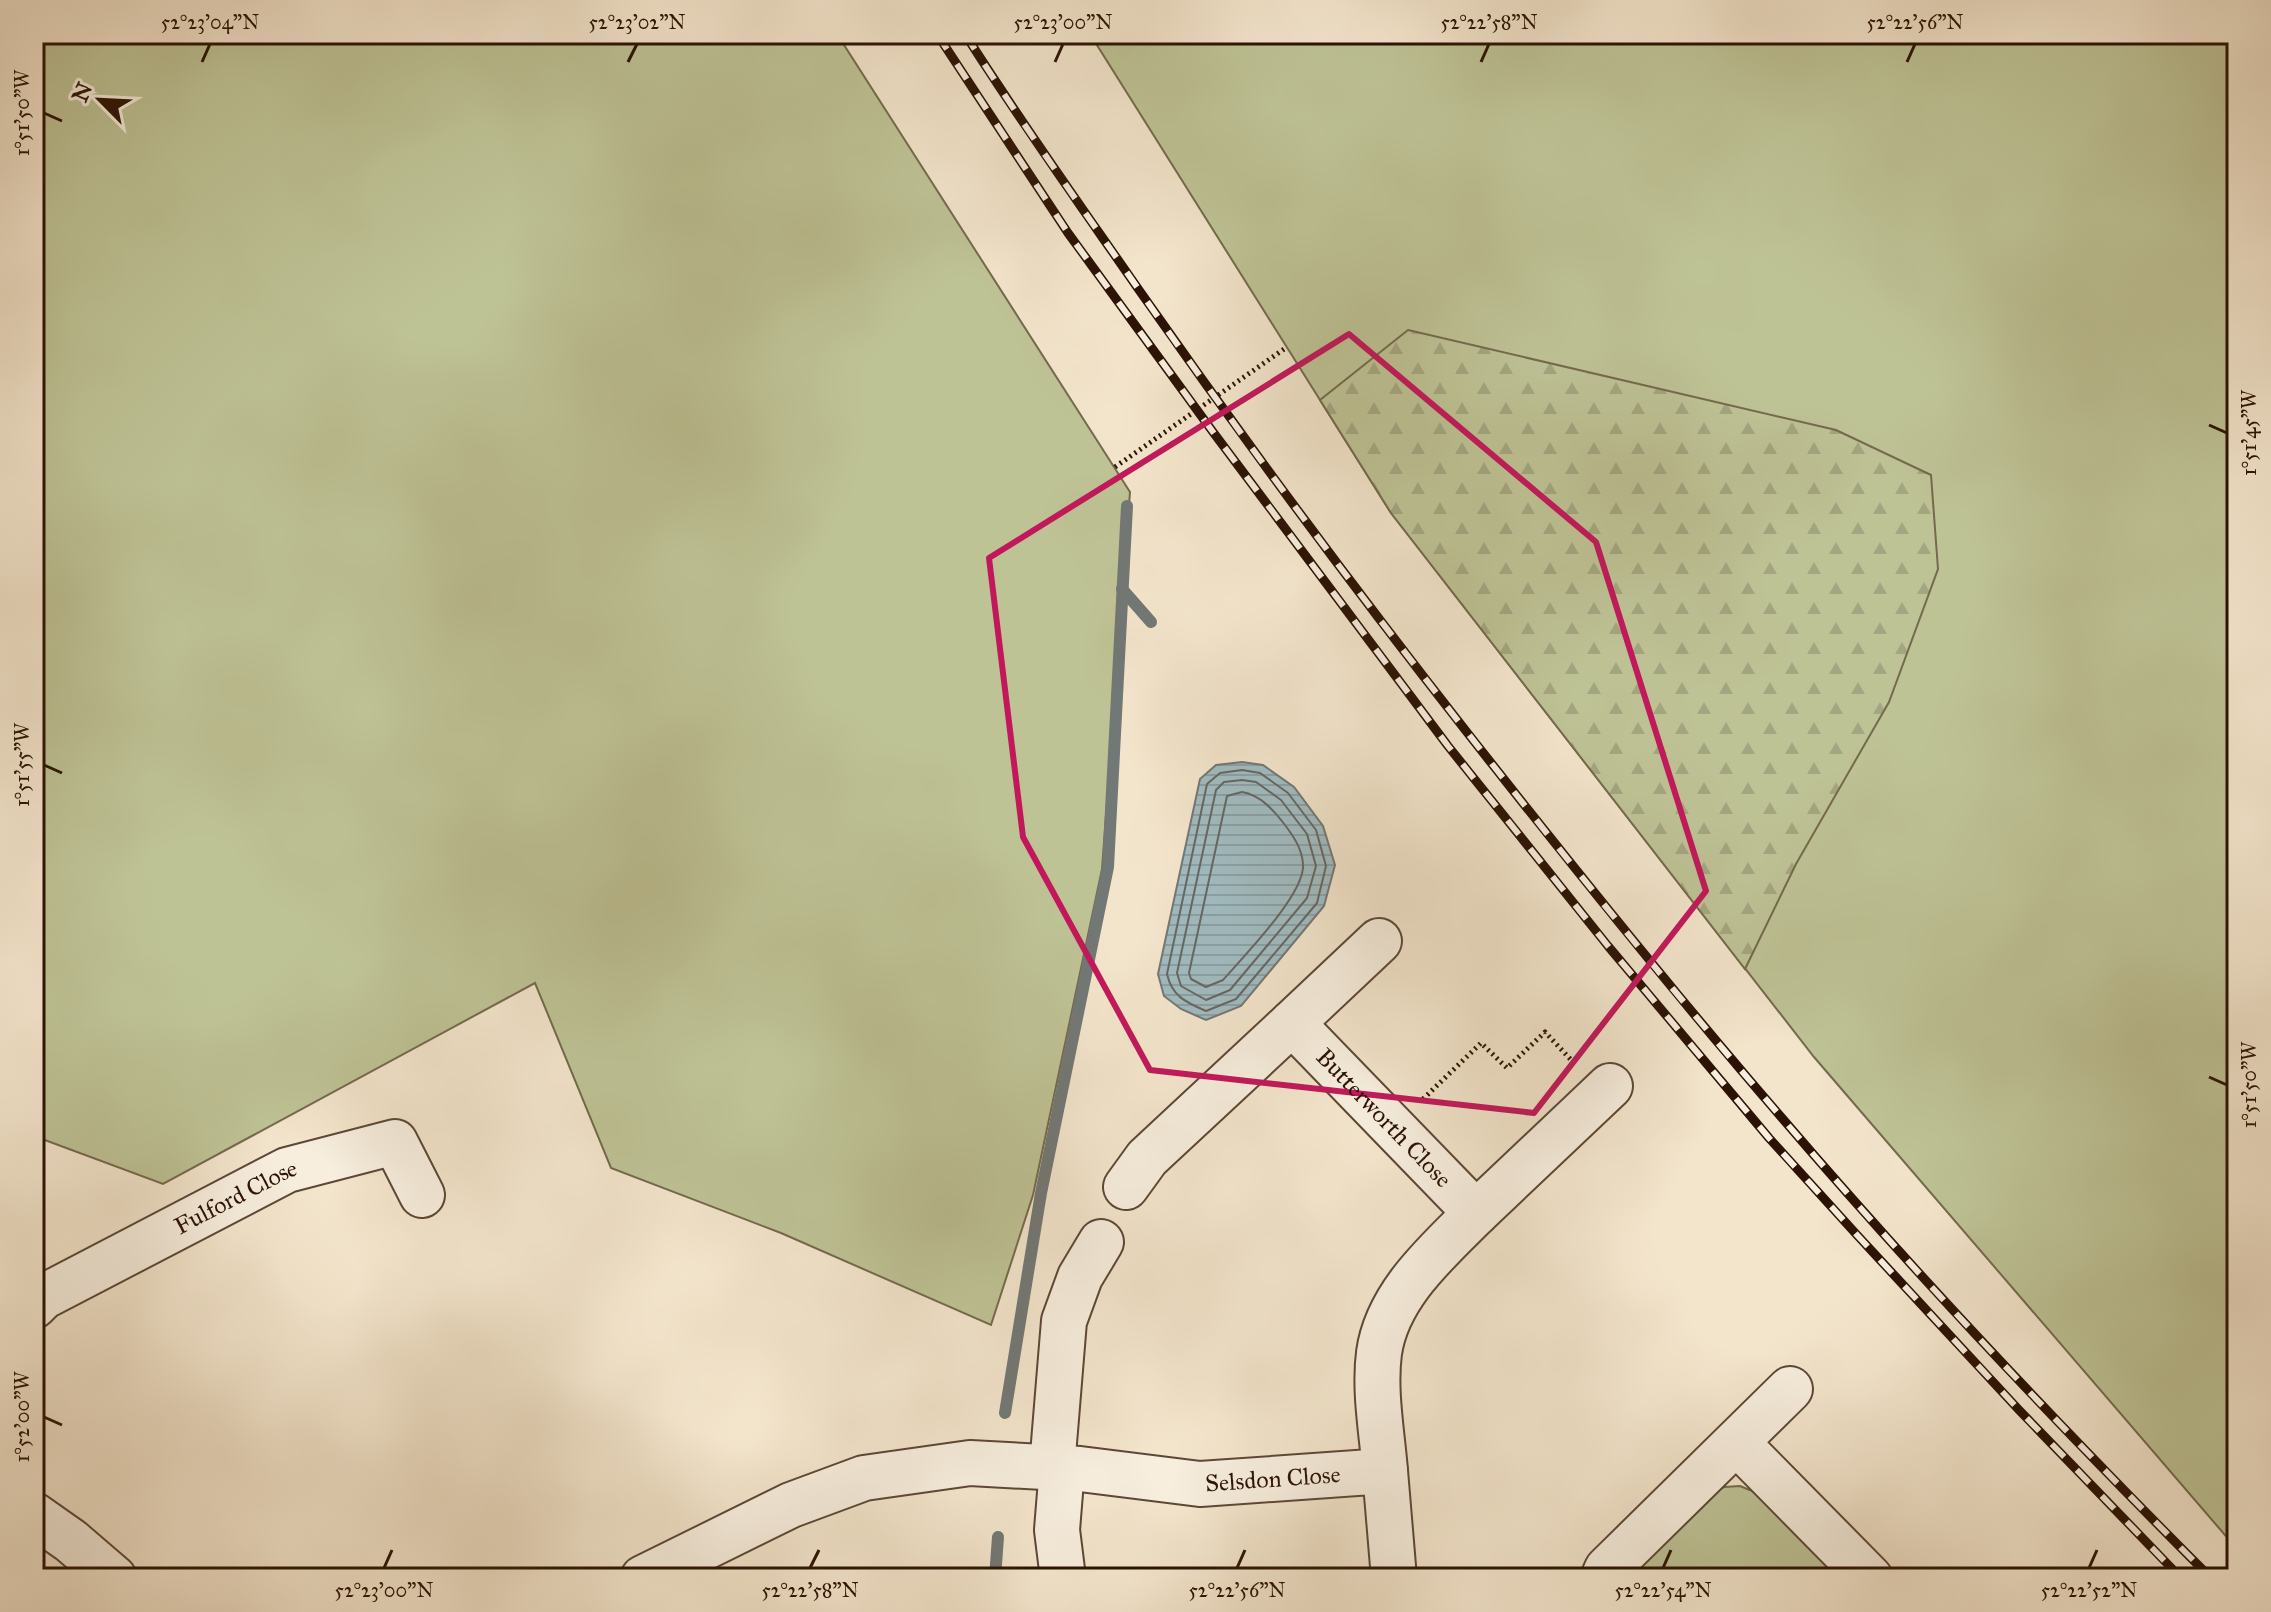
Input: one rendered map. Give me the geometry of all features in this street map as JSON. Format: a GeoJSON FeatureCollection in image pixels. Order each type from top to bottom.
{"type":"FeatureCollection","features":[{"type":"Feature","properties":{"kind":"street"},"geometry":{"type":"LineString","coordinates":[[1126,1187],[1147,1158],[1379,941]]}},
{"type":"Feature","properties":{"kind":"street","name":"Butterworth Close"},"geometry":{"type":"LineString","coordinates":[[1292,1023],[1476,1213]]}},
{"type":"Feature","properties":{"kind":"street"},"geometry":{"type":"LineString","coordinates":[[1394,1578],[1379,1387],[1379,1353],[1387,1321],[1416,1274],[1606,1089]]}},
{"type":"Feature","properties":{"kind":"street","name":"Fulford Close"},"geometry":{"type":"LineString","coordinates":[[34,1306],[43,1297],[287,1170],[395,1142],[422,1195]]}},
{"type":"Feature","properties":{"kind":"street"},"geometry":{"type":"LineString","coordinates":[[1063,1578],[1057,1530],[1057,1468],[1064,1321],[1080,1277],[1101,1242]]}},
{"type":"Feature","properties":{"kind":"street"},"geometry":{"type":"LineString","coordinates":[[1603,1578],[1607,1569],[1790,1389]]}},
{"type":"Feature","properties":{"kind":"street"},"geometry":{"type":"LineString","coordinates":[[1737,1443],[1870,1578]]}},
{"type":"Feature","properties":{"kind":"street","name":"Selsdon Close"},"geometry":{"type":"LineString","coordinates":[[643,1578],[791,1505],[864,1478],[970,1463],[1057,1468],[1200,1484],[1385,1471]]}},
{"type":"Feature","properties":{"kind":"street"},"geometry":{"type":"LineString","coordinates":[[34,1515],[71,1541],[114,1578]]}},
{"type":"Feature","properties":{"kind":"path"},"geometry":{"type":"LineString","coordinates":[[1115,467],[1287,347]]}},
{"type":"Feature","properties":{"kind":"path"},"geometry":{"type":"LineString","coordinates":[[1393,1128],[1481,1043],[1507,1068],[1545,1032],[1606,1089]]}},
{"type":"Feature","properties":{"kind":"highlighted area"},"geometry":{"type":"Polygon","coordinates":[[[1349,334],[1596,542],[1706,891],[1534,1113],[1150,1070],[1023,837],[989,558],[1349,334]]]}},
{"type":"Feature","properties":{"kind":"green space"},"geometry":{"type":"Polygon","coordinates":[[[34,34],[837,34],[1130,492],[1102,869],[1033,1195],[991,1325],[781,1233],[611,1168],[535,983],[163,1184],[34,1136],[34,34]]]}},
{"type":"Feature","properties":{"kind":"green space"},"geometry":{"type":"Polygon","coordinates":[[[1090,34],[2237,34],[2237,1549],[1814,1057],[1391,513],[1090,34]]]}},
{"type":"Feature","properties":{"kind":"green space"},"geometry":{"type":"Polygon","coordinates":[[[1408,330],[1836,430],[1931,475],[1938,569],[1889,702],[1796,864],[1745,969],[1391,513],[1320,400],[1408,330]]]}},
{"type":"Feature","properties":{"kind":"green space"},"geometry":{"type":"Polygon","coordinates":[[[1740,1486],[1757,1493],[1840,1578],[1629,1578],[1707,1496],[1724,1487],[1740,1486]]]}},
{"type":"Feature","properties":{"kind":"water"},"geometry":{"type":"Polygon","coordinates":[[[1242,762],[1263,765],[1294,787],[1323,826],[1335,865],[1324,906],[1241,1006],[1206,1020],[1181,1009],[1164,996],[1158,974],[1200,779],[1216,765],[1242,762]]]}},
{"type":"Feature","properties":{"kind":"waterway"},"geometry":{"type":"LineString","coordinates":[[1005,1413],[1041,1193],[1108,867],[1127,506]]}},
{"type":"Feature","properties":{"kind":"waterway"},"geometry":{"type":"LineString","coordinates":[[1122,589],[1151,622]]}},
{"type":"Feature","properties":{"kind":"waterway"},"geometry":{"type":"LineString","coordinates":[[995,1578],[998,1537]]}},
{"type":"Feature","properties":{"kind":"railway"},"geometry":{"type":"LineString","coordinates":[[937,34],[1068,233],[1213,432],[1448,746],[1608,946],[1769,1138],[2019,1410],[2181,1578]]}},
{"type":"Feature","properties":{"kind":"railway"},"geometry":{"type":"LineString","coordinates":[[965,34],[1179,346],[1341,568],[1661,975],[1833,1177],[1938,1294],[2211,1578]]}}]}
